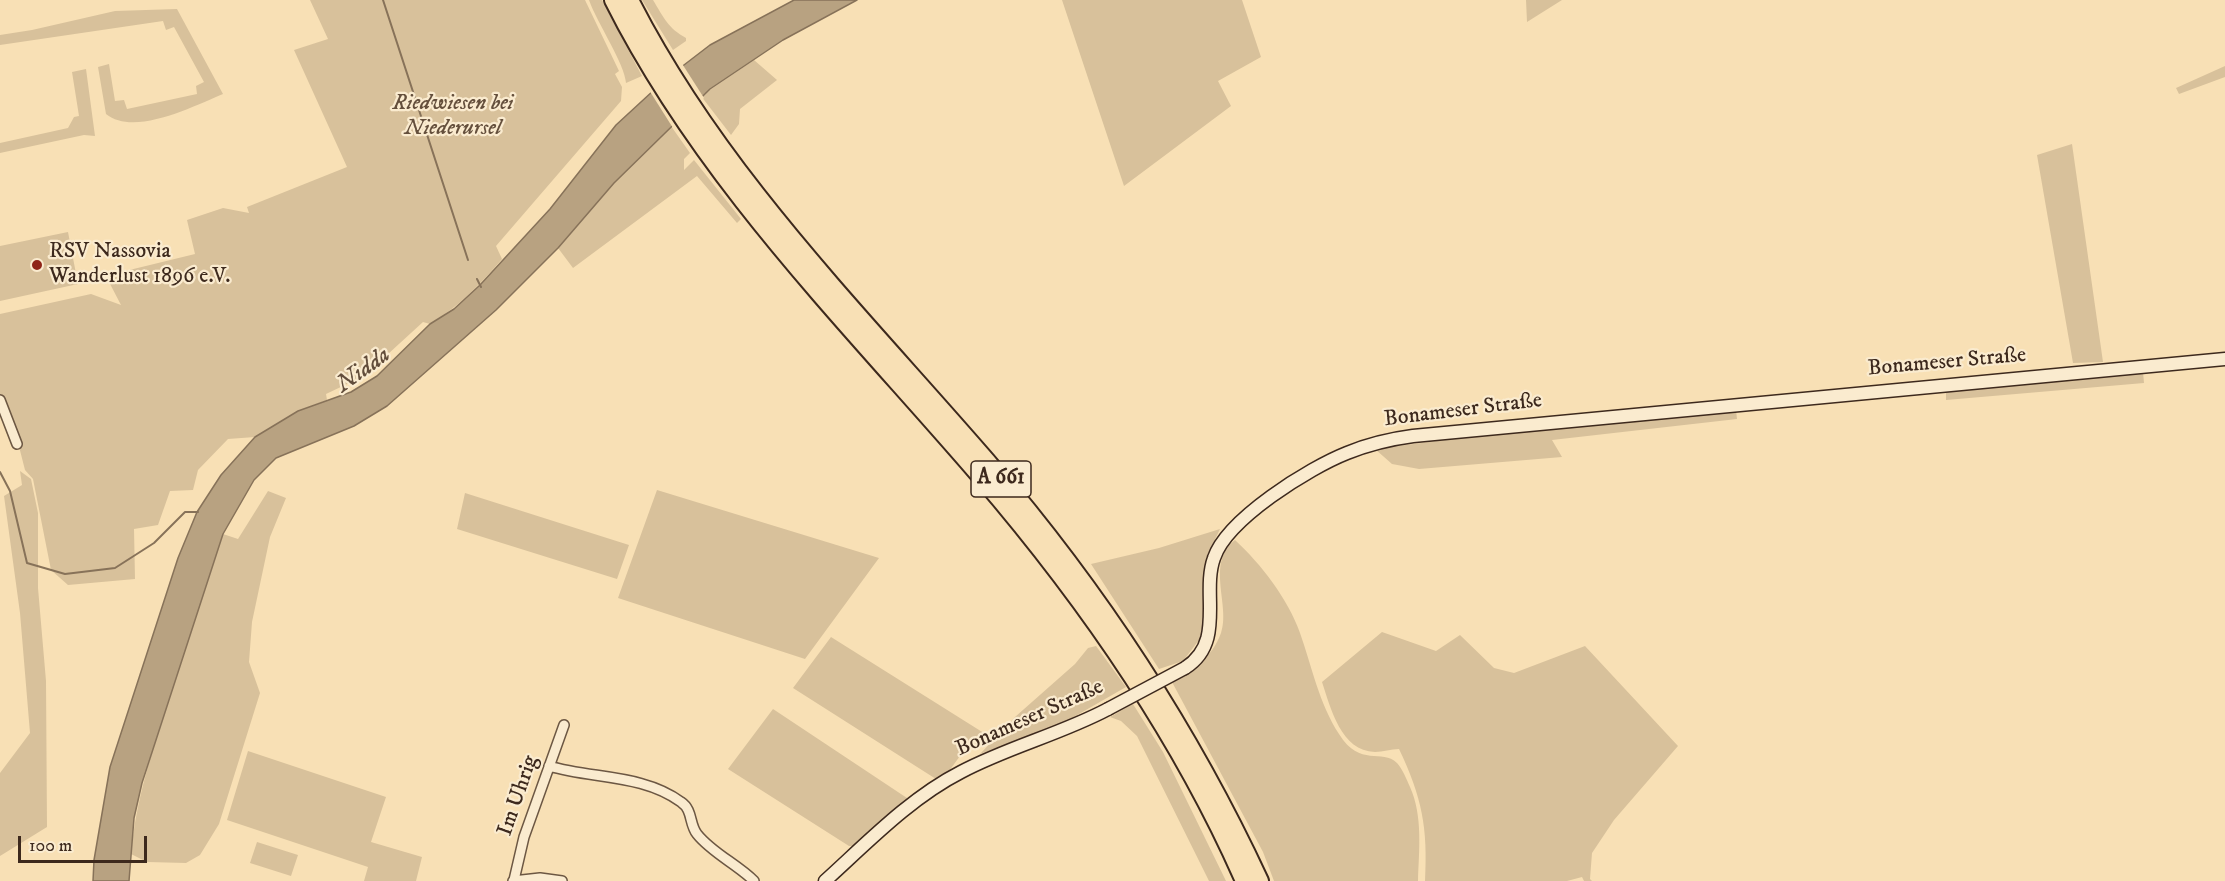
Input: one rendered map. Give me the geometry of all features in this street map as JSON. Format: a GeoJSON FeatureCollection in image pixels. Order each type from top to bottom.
{"type":"FeatureCollection","features":[{"type":"Feature","properties":{"kind":"highway","name":"A 661"},"geometry":{"type":"LineString","coordinates":[[613,0],[792,261],[998,498],[1093,620],[1162,728],[1244,881]]}},
{"type":"Feature","properties":{"kind":"highway","name":"A 661"},"geometry":{"type":"LineString","coordinates":[[630,0],[660,67]]}},
{"type":"Feature","properties":{"kind":"highway","name":"A 661"},"geometry":{"type":"LineString","coordinates":[[690,114],[806,254],[994,470],[1102,606],[1177,722],[1260,881]]}},
{"type":"Feature","properties":{"kind":"street","name":"Bonameser Straße"},"geometry":{"type":"LineString","coordinates":[[825,881],[912,804],[947,779],[989,759],[1074,726],[1185,668],[1198,656],[1210,630],[1211,567],[1225,536],[1248,515],[1305,475],[1330,461],[1373,443],[1413,436],[1728,404],[2225,359]]}},
{"type":"Feature","properties":{"kind":"street"},"geometry":{"type":"LineString","coordinates":[[0,400],[16,444]]}},
{"type":"Feature","properties":{"kind":"street","name":"Im Uhrig"},"geometry":{"type":"LineString","coordinates":[[562,881],[540,878],[513,880],[524,837],[564,725]]}},
{"type":"Feature","properties":{"kind":"street"},"geometry":{"type":"LineString","coordinates":[[549,766],[569,772],[620,778],[671,796],[689,809],[698,835],[754,881]]}},
{"type":"Feature","properties":{"kind":"green space","name":"Riedwiesen bei Niederursel"},"geometry":{"type":"Polygon","coordinates":[[[310,0],[585,0],[619,71],[615,74],[622,87],[621,101],[496,246],[502,259],[460,302],[430,324],[423,322],[364,376],[326,394],[327,400],[298,411],[255,437],[228,439],[198,470],[193,490],[170,491],[158,525],[134,529],[135,579],[68,585],[51,570],[33,479],[25,470],[11,415],[0,396],[0,314],[91,294],[121,305],[109,282],[113,274],[195,254],[187,220],[223,208],[249,213],[247,207],[347,167],[294,50],[328,39],[310,0]]]}},
{"type":"Feature","properties":{"kind":"green space"},"geometry":{"type":"Polygon","coordinates":[[[589,0],[602,0],[642,76],[626,83],[621,65],[589,0]]]}},
{"type":"Feature","properties":{"kind":"green space"},"geometry":{"type":"Polygon","coordinates":[[[642,0],[653,0],[667,22],[686,38],[686,41],[673,50],[642,0]]]}},
{"type":"Feature","properties":{"kind":"green space"},"geometry":{"type":"Polygon","coordinates":[[[1062,0],[1242,0],[1261,57],[1218,81],[1231,106],[1124,186],[1062,0]]]}},
{"type":"Feature","properties":{"kind":"green space"},"geometry":{"type":"Polygon","coordinates":[[[1526,0],[1562,0],[1527,22],[1526,0]]]}},
{"type":"Feature","properties":{"kind":"green space"},"geometry":{"type":"Polygon","coordinates":[[[177,9],[223,94],[181,112],[148,121],[118,120],[106,114],[98,67],[109,64],[115,101],[124,100],[127,109],[197,94],[196,86],[204,82],[174,27],[166,30],[163,21],[0,45],[0,35],[115,11],[177,9]]]}},
{"type":"Feature","properties":{"kind":"green space"},"geometry":{"type":"Polygon","coordinates":[[[754,60],[777,80],[740,109],[739,124],[731,135],[701,96],[754,60]]]}},
{"type":"Feature","properties":{"kind":"green space"},"geometry":{"type":"Polygon","coordinates":[[[2225,66],[2225,77],[2179,94],[2176,88],[2225,66]]]}},
{"type":"Feature","properties":{"kind":"green space"},"geometry":{"type":"Polygon","coordinates":[[[86,69],[95,136],[84,135],[0,153],[0,143],[68,128],[74,117],[79,116],[72,72],[86,69]]]}},
{"type":"Feature","properties":{"kind":"green space"},"geometry":{"type":"Polygon","coordinates":[[[671,126],[690,153],[684,159],[684,170],[694,160],[741,219],[737,223],[697,176],[573,268],[558,248],[614,183],[671,126]]]}},
{"type":"Feature","properties":{"kind":"green space"},"geometry":{"type":"Polygon","coordinates":[[[2072,144],[2103,362],[2073,363],[2037,155],[2072,144]]]}},
{"type":"Feature","properties":{"kind":"green space","name":"RSV Nassovia Wanderlust 1896 e.V."},"geometry":{"type":"Polygon","coordinates":[[[68,232],[78,284],[0,301],[0,246],[68,232]]]}},
{"type":"Feature","properties":{"kind":"green space"},"geometry":{"type":"Polygon","coordinates":[[[2143,372],[2144,383],[1946,400],[1946,389],[2143,372]]]}},
{"type":"Feature","properties":{"kind":"green space"},"geometry":{"type":"Polygon","coordinates":[[[1736,410],[1737,419],[1552,440],[1562,457],[1419,469],[1392,464],[1375,449],[1468,437],[1736,410]]]}},
{"type":"Feature","properties":{"kind":"green space"},"geometry":{"type":"Polygon","coordinates":[[[20,471],[31,479],[38,513],[38,588],[46,681],[47,827],[0,856],[0,773],[30,733],[20,613],[4,496],[22,485],[20,471]]]}},
{"type":"Feature","properties":{"kind":"green space"},"geometry":{"type":"Polygon","coordinates":[[[657,490],[879,558],[805,659],[618,598],[657,490]]]}},
{"type":"Feature","properties":{"kind":"green space"},"geometry":{"type":"Polygon","coordinates":[[[268,491],[286,498],[270,537],[252,622],[249,662],[260,693],[219,824],[200,855],[186,863],[147,862],[131,854],[133,834],[151,757],[182,658],[223,534],[238,539],[268,491]]]}},
{"type":"Feature","properties":{"kind":"green space"},"geometry":{"type":"Polygon","coordinates":[[[465,493],[629,545],[617,579],[457,529],[465,493]]]}},
{"type":"Feature","properties":{"kind":"green space"},"geometry":{"type":"Polygon","coordinates":[[[1220,529],[1206,558],[1204,626],[1199,640],[1183,661],[1159,669],[1091,564],[1159,548],[1220,529]]]}},
{"type":"Feature","properties":{"kind":"green space"},"geometry":{"type":"Polygon","coordinates":[[[1235,540],[1264,571],[1295,620],[1321,697],[1339,734],[1355,751],[1391,759],[1403,771],[1414,798],[1419,821],[1418,881],[1274,881],[1263,852],[1172,682],[1207,656],[1221,633],[1223,610],[1220,572],[1226,549],[1235,540]]]}},
{"type":"Feature","properties":{"kind":"green space"},"geometry":{"type":"Polygon","coordinates":[[[1382,632],[1436,651],[1460,635],[1494,668],[1514,673],[1585,646],[1678,746],[1614,820],[1592,853],[1590,879],[1592,881],[1584,881],[1582,877],[1567,881],[1425,881],[1426,862],[1422,813],[1413,782],[1399,749],[1375,752],[1363,750],[1354,744],[1339,727],[1322,682],[1382,632]]]}},
{"type":"Feature","properties":{"kind":"green space"},"geometry":{"type":"Polygon","coordinates":[[[831,637],[987,735],[960,756],[949,771],[936,779],[793,688],[831,637]]]}},
{"type":"Feature","properties":{"kind":"green space"},"geometry":{"type":"Polygon","coordinates":[[[1096,646],[1126,687],[1065,722],[980,754],[1015,717],[1075,664],[1088,648],[1096,646]]]}},
{"type":"Feature","properties":{"kind":"green space"},"geometry":{"type":"Polygon","coordinates":[[[1133,704],[1163,752],[1226,881],[1209,881],[1137,736],[1121,721],[1110,717],[1133,704]]]}},
{"type":"Feature","properties":{"kind":"green space"},"geometry":{"type":"Polygon","coordinates":[[[773,709],[910,800],[858,846],[849,846],[728,769],[773,709]]]}},
{"type":"Feature","properties":{"kind":"green space"},"geometry":{"type":"Polygon","coordinates":[[[248,751],[386,797],[371,842],[422,857],[416,881],[364,881],[368,867],[227,820],[248,751]]]}},
{"type":"Feature","properties":{"kind":"green space"},"geometry":{"type":"Polygon","coordinates":[[[257,842],[298,855],[291,876],[250,863],[257,842]]]}},
{"type":"Feature","properties":{"kind":"shaded area"},"geometry":{"type":"Polygon","coordinates":[[[794,0],[857,0],[783,40],[710,89],[614,183],[558,248],[496,310],[387,406],[354,426],[276,458],[254,480],[223,534],[142,783],[134,818],[129,881],[93,881],[94,860],[110,767],[178,558],[197,512],[221,475],[255,437],[298,411],[351,392],[377,376],[430,324],[454,309],[480,285],[550,209],[616,125],[667,78],[710,45],[794,0]]]}},
{"type":"Feature","properties":{"kind":"pier"},"geometry":{"type":"Polygon","coordinates":[[[681,62],[704,98],[673,128],[649,90],[681,62]]]}},
{"type":"Feature","properties":{"kind":"waterway"},"geometry":{"type":"LineString","coordinates":[[383,0],[468,260]]}},
{"type":"Feature","properties":{"kind":"waterway"},"geometry":{"type":"LineString","coordinates":[[477,279],[481,287]]}},
{"type":"Feature","properties":{"kind":"waterway"},"geometry":{"type":"LineString","coordinates":[[0,472],[10,491],[27,563],[65,574],[115,568],[154,543],[185,512],[198,512]]}},
{"type":"Feature","properties":{"kind":"place","name":"RSV Nassovia Wanderlust 1896 e.V."},"geometry":{"type":"Point","coordinates":[37,265]}},
{"type":"Feature","properties":{"kind":"water label","name":"Nidda"},"geometry":{"type":"Point","coordinates":[364,371]}}]}
